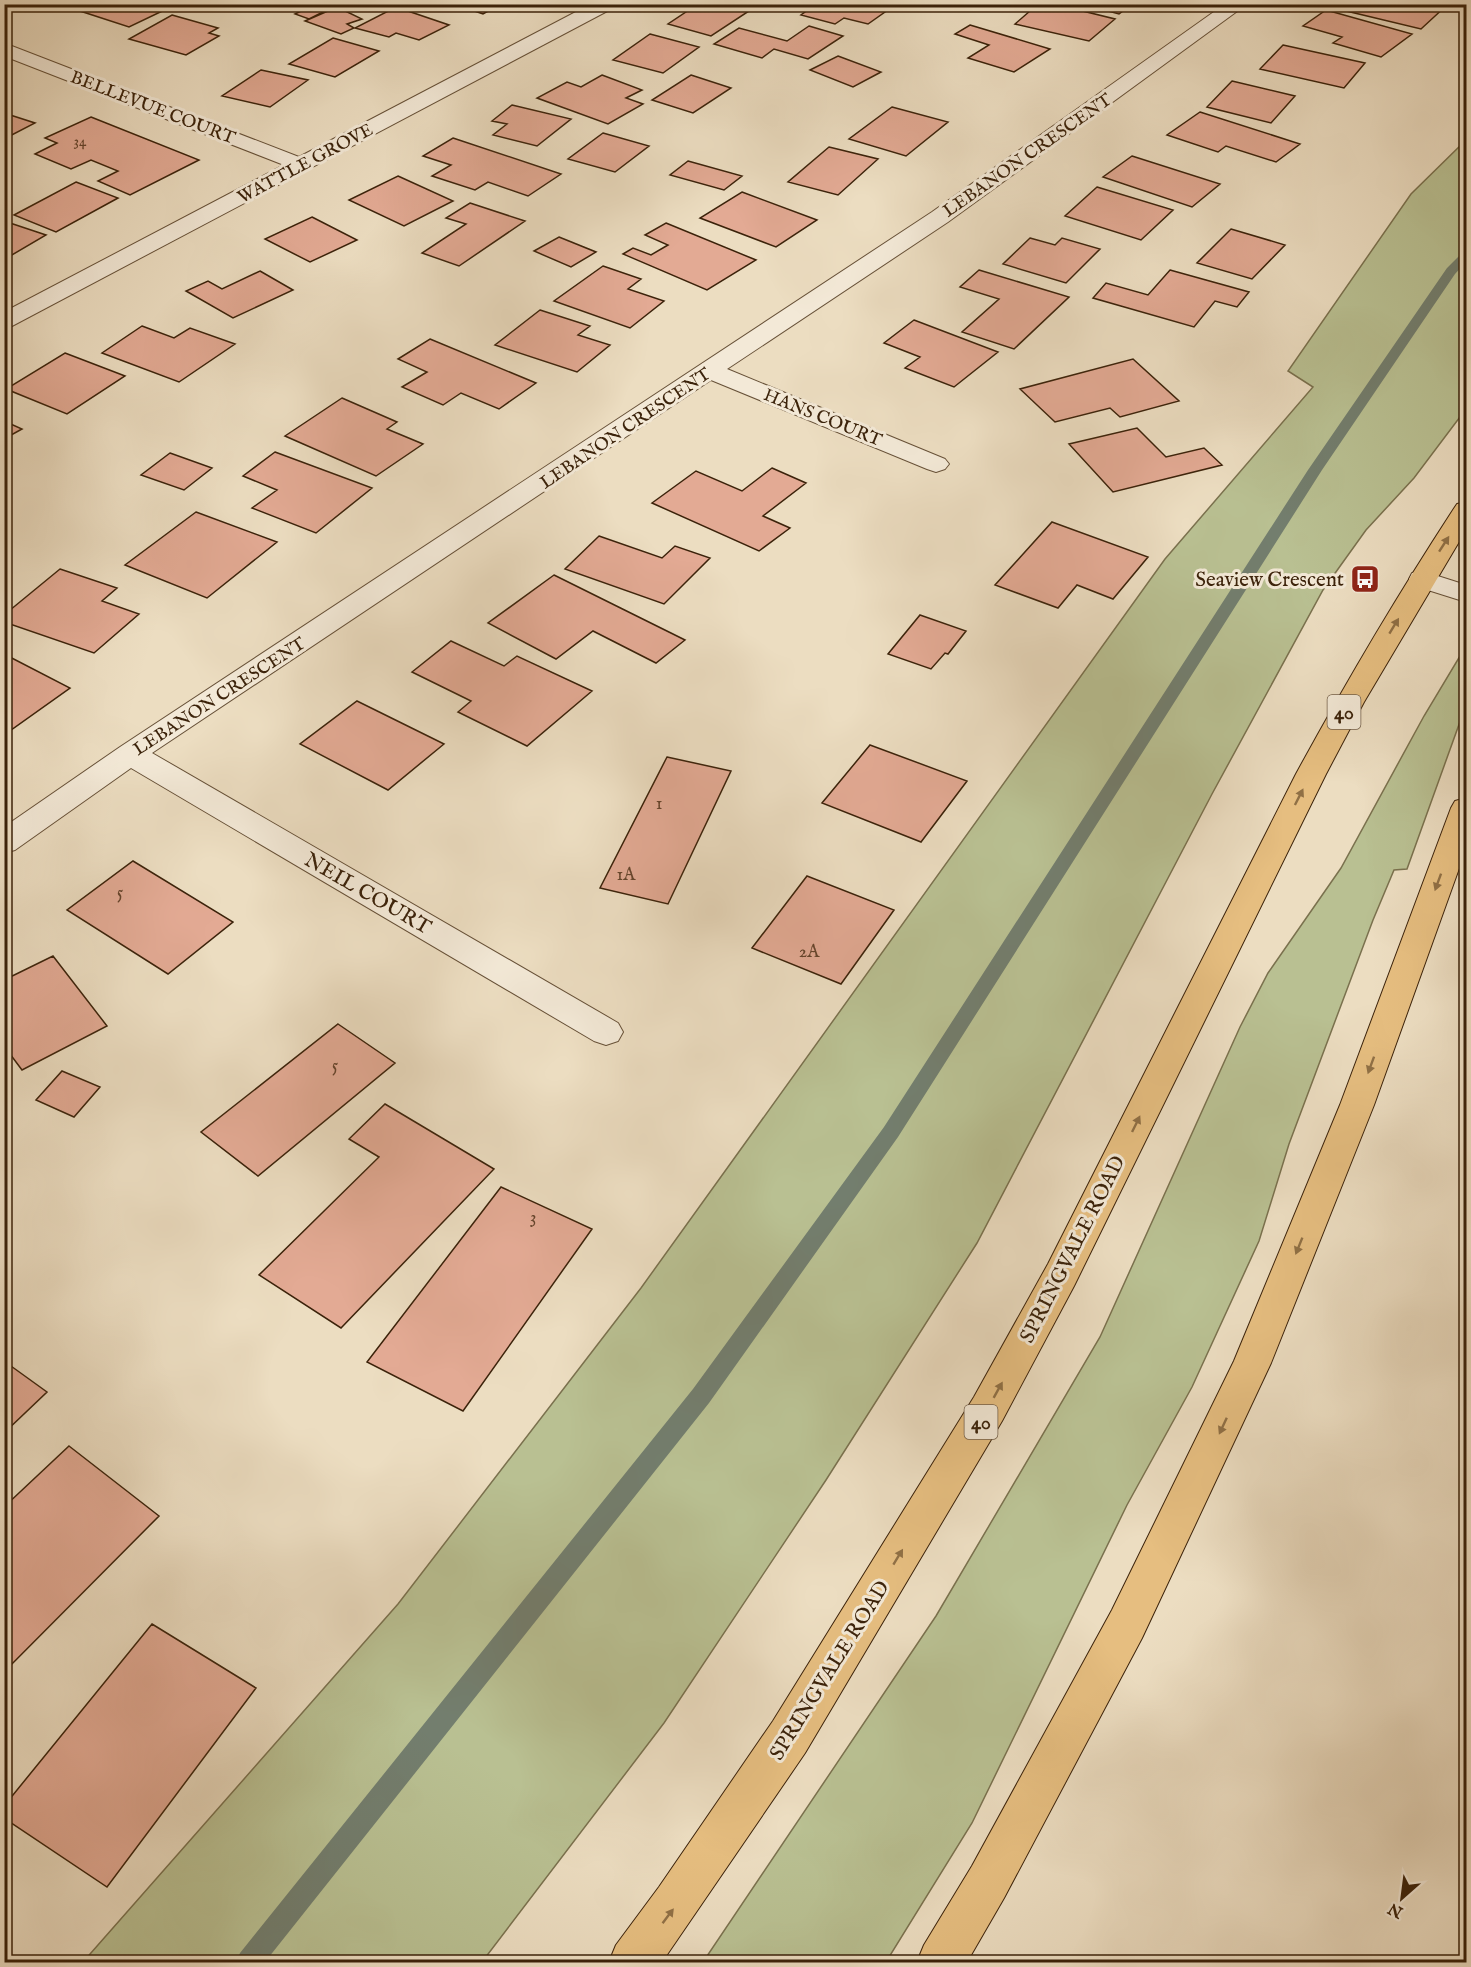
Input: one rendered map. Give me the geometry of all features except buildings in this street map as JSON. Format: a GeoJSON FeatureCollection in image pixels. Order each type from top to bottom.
{"type":"FeatureCollection","features":[{"type":"Feature","properties":{"kind":"highway","name":"SPRINGVALE ROAD"},"geometry":{"type":"LineString","coordinates":[[633,1962],[676,1904],[789,1737],[988,1409],[1061,1275],[1302,792],[1350,702],[1422,579],[1467,510]]}},
{"type":"Feature","properties":{"kind":"highway"},"geometry":{"type":"LineString","coordinates":[[941,1962],[993,1873],[1127,1624],[1252,1363],[1357,1105],[1467,808]]}},
{"type":"Feature","properties":{"kind":"street","name":"WATTLE GROVE"},"geometry":{"type":"LineString","coordinates":[[4,321],[606,4]]}},
{"type":"Feature","properties":{"kind":"street","name":"LEBANON CRESCENT"},"geometry":{"type":"LineString","coordinates":[[4,842],[130,754],[711,371],[940,217],[1238,4]]}},
{"type":"Feature","properties":{"kind":"street","name":"BELLEVUE COURT"},"geometry":{"type":"LineString","coordinates":[[4,49],[301,165]]}},
{"type":"Feature","properties":{"kind":"street","name":"HANS COURT"},"geometry":{"type":"LineString","coordinates":[[711,371],[936,464]]}},
{"type":"Feature","properties":{"kind":"street"},"geometry":{"type":"LineString","coordinates":[[1422,579],[1467,594]]}},
{"type":"Feature","properties":{"kind":"street","name":"NEIL COURT"},"geometry":{"type":"LineString","coordinates":[[130,754],[606,1032]]}},
{"type":"Feature","properties":{"kind":"green space"},"geometry":{"type":"Polygon","coordinates":[[[1466,140],[1466,409],[1414,478],[1366,530],[1323,590],[1212,794],[977,1243],[826,1480],[664,1723],[482,1962],[83,1962],[398,1604],[641,1288],[1165,559],[1313,387],[1288,371],[1411,194],[1466,140]]]}},
{"type":"Feature","properties":{"kind":"green space"},"geometry":{"type":"Polygon","coordinates":[[[1466,646],[1466,705],[1407,869],[1394,870],[1373,920],[1289,1144],[1259,1241],[1192,1387],[1127,1505],[972,1823],[886,1962],[703,1962],[936,1616],[1100,1337],[1240,1027],[1268,973],[1341,868],[1424,716],[1466,646]]]}},
{"type":"Feature","properties":{"kind":"waterway"},"geometry":{"type":"LineString","coordinates":[[249,1962],[701,1396],[891,1132],[1315,470],[1451,271],[1466,256]]}},
{"type":"Feature","properties":{"kind":"place","name":"Seaview Crescent"},"geometry":{"type":"Point","coordinates":[1365,579]}}]}
